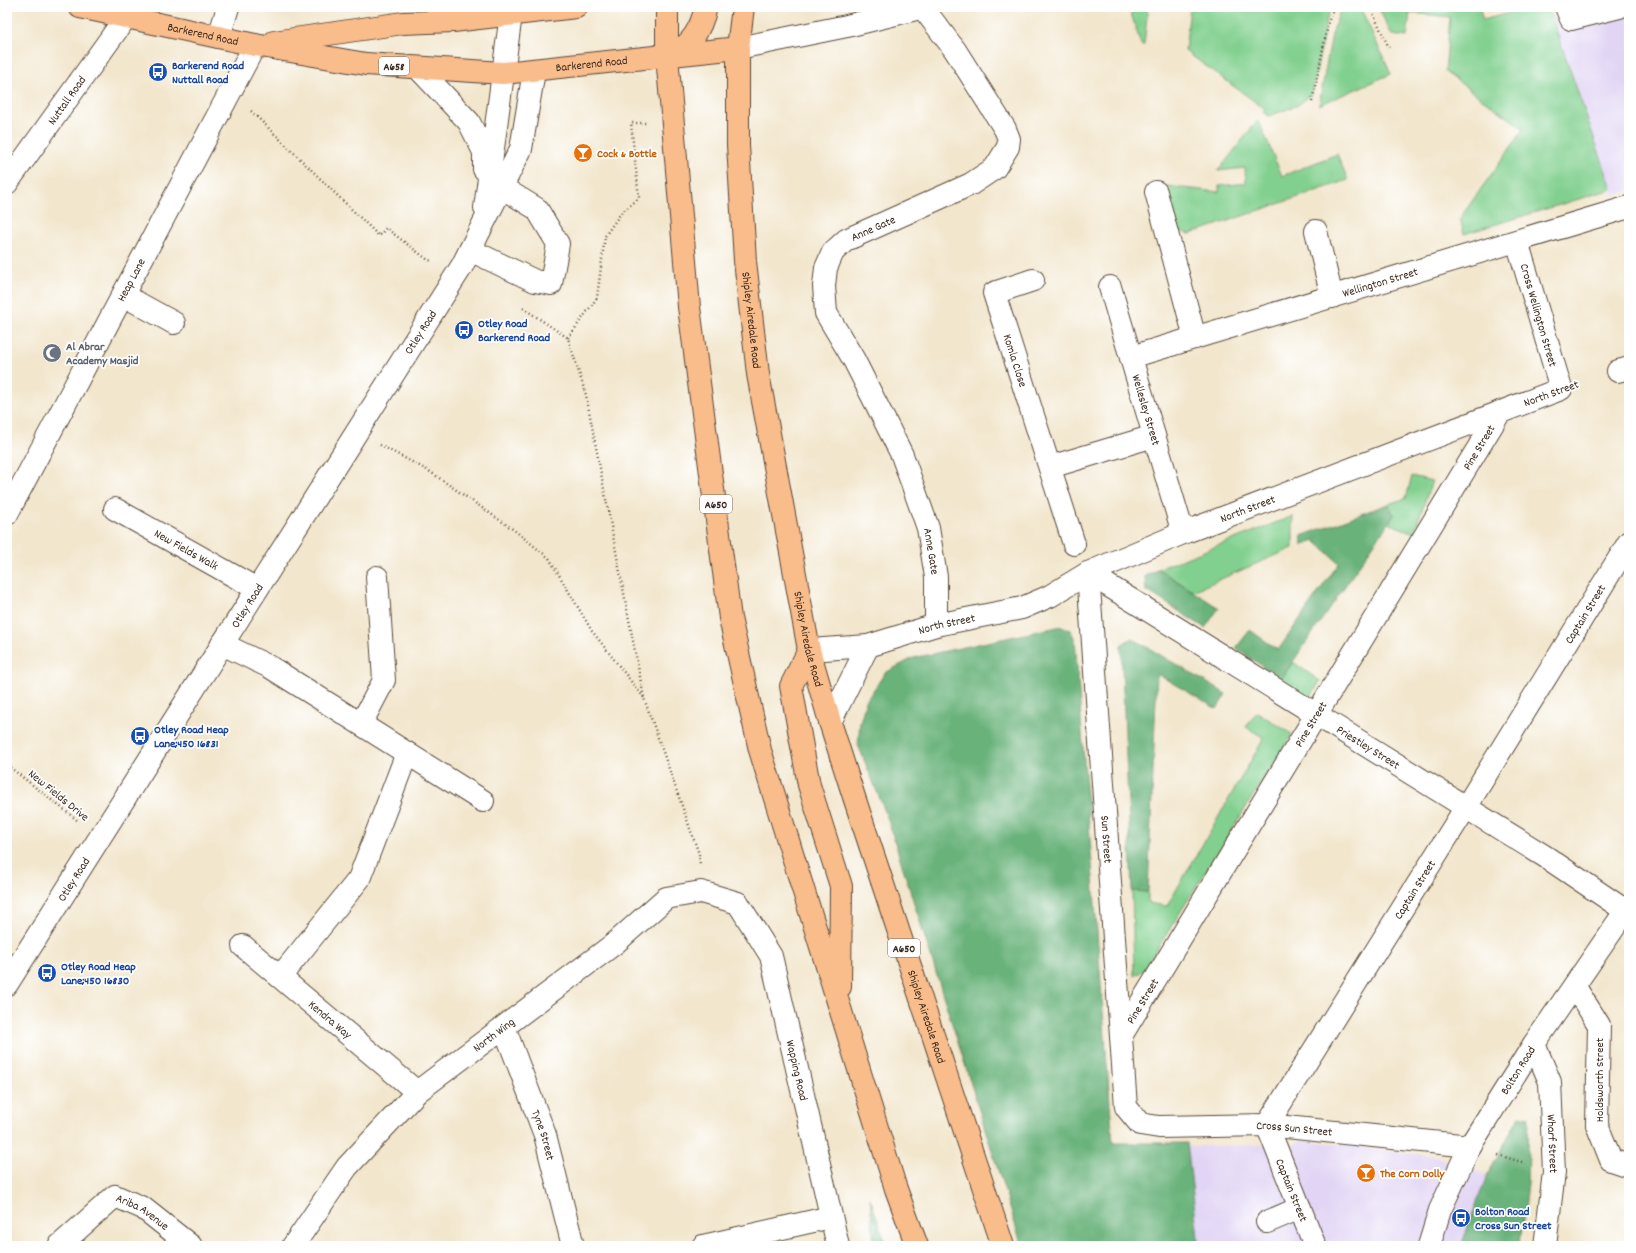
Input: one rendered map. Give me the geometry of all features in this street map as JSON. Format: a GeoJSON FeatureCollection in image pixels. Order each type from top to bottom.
{"type":"FeatureCollection","features":[{"type":"Feature","properties":{"kind":"main road","name":"Barkerend Road"},"geometry":{"type":"LineString","coordinates":[[80,7],[256,45],[366,64],[418,68],[503,73],[534,71],[738,48]]}},
{"type":"Feature","properties":{"kind":"main road","name":"Barkerend Road"},"geometry":{"type":"LineString","coordinates":[[256,45],[403,23],[453,21],[576,7]]}},
{"type":"Feature","properties":{"kind":"main road","name":"A650"},"geometry":{"type":"LineString","coordinates":[[667,7],[667,56],[674,122],[689,307],[730,618],[760,750],[896,1189],[917,1246]]}},
{"type":"Feature","properties":{"kind":"main road"},"geometry":{"type":"LineString","coordinates":[[667,56],[679,52],[690,42],[699,30],[706,7]]}},
{"type":"Feature","properties":{"kind":"main road","name":"Shipley Airedale Road"},"geometry":{"type":"LineString","coordinates":[[743,7],[738,48],[738,145],[747,284],[758,374],[809,650],[830,722],[1003,1246]]}},
{"type":"Feature","properties":{"kind":"main road"},"geometry":{"type":"LineString","coordinates":[[809,650],[791,686],[809,785],[841,886],[840,1008]]}},
{"type":"Feature","properties":{"kind":"street"},"geometry":{"type":"LineString","coordinates":[[219,37],[228,7]]}},
{"type":"Feature","properties":{"kind":"street","name":"Barkerend Road"},"geometry":{"type":"LineString","coordinates":[[738,48],[847,26],[923,7]]}},
{"type":"Feature","properties":{"kind":"street","name":"Anne Gate"},"geometry":{"type":"LineString","coordinates":[[923,7],[955,50],[1005,129],[1009,139],[1008,147],[995,168],[971,184],[846,240],[833,252],[826,268],[824,299],[826,313],[832,326],[854,360],[902,455],[928,528],[936,577],[936,625]]}},
{"type":"Feature","properties":{"kind":"street"},"geometry":{"type":"LineString","coordinates":[[1568,13],[1619,7]]}},
{"type":"Feature","properties":{"kind":"street"},"geometry":{"type":"LineString","coordinates":[[482,225],[511,14]]}},
{"type":"Feature","properties":{"kind":"street","name":"Nuttall Road"},"geometry":{"type":"LineString","coordinates":[[7,183],[126,17]]}},
{"type":"Feature","properties":{"kind":"street","name":"Heap Lane"},"geometry":{"type":"LineString","coordinates":[[7,514],[256,45]]}},
{"type":"Feature","properties":{"kind":"street","name":"Otley Road"},"geometry":{"type":"LineString","coordinates":[[418,68],[469,122],[484,152],[482,225]]}},
{"type":"Feature","properties":{"kind":"street","name":"Otley Road"},"geometry":{"type":"LineString","coordinates":[[7,984],[466,258],[521,149],[534,71]]}},
{"type":"Feature","properties":{"kind":"street"},"geometry":{"type":"LineString","coordinates":[[466,258],[535,281],[551,284],[558,244],[537,209],[501,187]]}},
{"type":"Feature","properties":{"kind":"street"},"geometry":{"type":"LineString","coordinates":[[1156,192],[1194,338]]}},
{"type":"Feature","properties":{"kind":"street","name":"Wellington Street"},"geometry":{"type":"LineString","coordinates":[[1131,357],[1629,207]]}},
{"type":"Feature","properties":{"kind":"street"},"geometry":{"type":"LineString","coordinates":[[1316,231],[1332,297]]}},
{"type":"Feature","properties":{"kind":"street","name":"Cross Wellington Street"},"geometry":{"type":"LineString","coordinates":[[1517,241],[1561,389]]}},
{"type":"Feature","properties":{"kind":"street","name":"Komla Close"},"geometry":{"type":"LineString","coordinates":[[1033,280],[994,293],[1074,544]]}},
{"type":"Feature","properties":{"kind":"street","name":"Wellesley Street"},"geometry":{"type":"LineString","coordinates":[[1110,287],[1183,533]]}},
{"type":"Feature","properties":{"kind":"street"},"geometry":{"type":"LineString","coordinates":[[123,295],[174,323]]}},
{"type":"Feature","properties":{"kind":"street","name":"North Street"},"geometry":{"type":"LineString","coordinates":[[809,650],[868,646],[936,625],[1022,608],[1050,596],[1088,573],[1183,533],[1561,389]]}},
{"type":"Feature","properties":{"kind":"street","name":"Pine Street"},"geometry":{"type":"LineString","coordinates":[[1120,1036],[1500,412]]}},
{"type":"Feature","properties":{"kind":"street"},"geometry":{"type":"LineString","coordinates":[[1050,467],[1154,436]]}},
{"type":"Feature","properties":{"kind":"street","name":"New Fields Walk"},"geometry":{"type":"LineString","coordinates":[[115,509],[257,589]]}},
{"type":"Feature","properties":{"kind":"street","name":"Captain Street"},"geometry":{"type":"LineString","coordinates":[[1315,1246],[1267,1125],[1466,807],[1629,542]]}},
{"type":"Feature","properties":{"kind":"street","name":"Priestley Street"},"geometry":{"type":"LineString","coordinates":[[1088,573],[1627,908]]}},
{"type":"Feature","properties":{"kind":"street","name":"Sun Street"},"geometry":{"type":"LineString","coordinates":[[1088,573],[1126,1107]]}},
{"type":"Feature","properties":{"kind":"street"},"geometry":{"type":"LineString","coordinates":[[361,724],[384,680],[377,577]]}},
{"type":"Feature","properties":{"kind":"street"},"geometry":{"type":"LineString","coordinates":[[222,644],[270,667],[483,801]]}},
{"type":"Feature","properties":{"kind":"street"},"geometry":{"type":"LineString","coordinates":[[830,722],[868,646]]}},
{"type":"Feature","properties":{"kind":"street"},"geometry":{"type":"LineString","coordinates":[[280,977],[358,879],[407,753]]}},
{"type":"Feature","properties":{"kind":"street","name":"North Wing"},"geometry":{"type":"LineString","coordinates":[[293,1246],[347,1167],[417,1092],[614,944],[666,898],[701,892],[738,903]]}},
{"type":"Feature","properties":{"kind":"street","name":"Wapping Road"},"geometry":{"type":"LineString","coordinates":[[738,903],[771,956],[838,1246]]}},
{"type":"Feature","properties":{"kind":"street","name":"Bolton Road"},"geometry":{"type":"LineString","coordinates":[[1429,1246],[1440,1210],[1470,1146],[1534,1044],[1575,987],[1627,908]]}},
{"type":"Feature","properties":{"kind":"street","name":"Kendra Way"},"geometry":{"type":"LineString","coordinates":[[243,946],[417,1092]]}},
{"type":"Feature","properties":{"kind":"street","name":"Holdsworth Street"},"geometry":{"type":"LineString","coordinates":[[1575,987],[1599,1025],[1598,1125],[1611,1160],[1629,1166]]}},
{"type":"Feature","properties":{"kind":"street","name":"Tyne Street"},"geometry":{"type":"LineString","coordinates":[[504,1027],[545,1135],[573,1246]]}},
{"type":"Feature","properties":{"kind":"street","name":"Wharf Street"},"geometry":{"type":"LineString","coordinates":[[1534,1044],[1550,1082],[1554,1172],[1545,1246]]}},
{"type":"Feature","properties":{"kind":"street","name":"Cross Sun Street"},"geometry":{"type":"LineString","coordinates":[[1126,1107],[1140,1124],[1159,1127],[1267,1125],[1470,1146]]}},
{"type":"Feature","properties":{"kind":"street","name":"Ariba Avenue"},"geometry":{"type":"LineString","coordinates":[[59,1246],[115,1196],[143,1208],[190,1246]]}},
{"type":"Feature","properties":{"kind":"street"},"geometry":{"type":"LineString","coordinates":[[1267,1222],[1300,1208]]}},
{"type":"Feature","properties":{"kind":"street"},"geometry":{"type":"LineString","coordinates":[[703,1246],[831,1217]]}},
{"type":"Feature","properties":{"kind":"path"},"geometry":{"type":"LineString","coordinates":[[1312,102],[1329,20],[1334,7]]}},
{"type":"Feature","properties":{"kind":"path"},"geometry":{"type":"LineString","coordinates":[[1370,7],[1389,48]]}},
{"type":"Feature","properties":{"kind":"path"},"geometry":{"type":"LineString","coordinates":[[231,91],[379,236],[386,228],[428,260],[466,258]]}},
{"type":"Feature","properties":{"kind":"path"},"geometry":{"type":"LineString","coordinates":[[568,338],[597,298],[605,236],[621,213],[639,198],[632,123],[674,122]]}},
{"type":"Feature","properties":{"kind":"path"},"geometry":{"type":"LineString","coordinates":[[522,307],[568,338],[586,395],[644,698],[699,854],[701,892]]}},
{"type":"Feature","properties":{"kind":"path"},"geometry":{"type":"LineString","coordinates":[[356,434],[429,471],[514,530],[549,558],[592,631],[644,698]]}},
{"type":"Feature","properties":{"kind":"path","name":"New Fields Drive"},"geometry":{"type":"LineString","coordinates":[[7,765],[60,805],[98,839]]}},
{"type":"Feature","properties":{"kind":"shaded area"},"geometry":{"type":"Polygon","coordinates":[[[1586,7],[1629,7],[1629,191],[1612,196],[1612,189],[1559,37],[1539,20],[1586,7]]]}},
{"type":"Feature","properties":{"kind":"shaded area"},"geometry":{"type":"Polygon","coordinates":[[[1300,1140],[1435,1156],[1487,1175],[1461,1246],[1175,1246],[1162,1147],[1295,1144],[1300,1140]]]}},
{"type":"Feature","properties":{"kind":"green space"},"geometry":{"type":"Polygon","coordinates":[[[1129,7],[1148,7],[1144,45],[1141,45],[1129,7]]]}},
{"type":"Feature","properties":{"kind":"green space"},"geometry":{"type":"Polygon","coordinates":[[[1190,7],[1331,7],[1326,22],[1312,94],[1298,105],[1269,116],[1263,112],[1265,109],[1185,51],[1190,7]]]}},
{"type":"Feature","properties":{"kind":"green space"},"geometry":{"type":"Polygon","coordinates":[[[1341,7],[1360,7],[1391,74],[1319,105],[1332,34],[1341,7]]]}},
{"type":"Feature","properties":{"kind":"green space"},"geometry":{"type":"Polygon","coordinates":[[[1378,7],[1479,7],[1483,20],[1530,7],[1548,7],[1612,189],[1464,234],[1460,218],[1524,129],[1445,72],[1450,17],[1410,13],[1407,37],[1392,35],[1378,7]]]}},
{"type":"Feature","properties":{"kind":"green space"},"geometry":{"type":"Polygon","coordinates":[[[1257,121],[1260,124],[1282,176],[1337,154],[1348,180],[1190,234],[1179,231],[1166,186],[1219,192],[1219,186],[1246,183],[1245,168],[1218,171],[1257,121]]]}},
{"type":"Feature","properties":{"kind":"green space"},"geometry":{"type":"Polygon","coordinates":[[[1412,476],[1432,481],[1414,533],[1388,523],[1394,515],[1388,504],[1406,498],[1412,476]]]}},
{"type":"Feature","properties":{"kind":"green space"},"geometry":{"type":"Polygon","coordinates":[[[1388,504],[1394,515],[1281,679],[1236,648],[1250,630],[1278,650],[1339,563],[1314,540],[1303,545],[1301,536],[1388,504]]]}},
{"type":"Feature","properties":{"kind":"green space"},"geometry":{"type":"Polygon","coordinates":[[[1293,516],[1293,548],[1193,591],[1158,569],[1293,516]]]}},
{"type":"Feature","properties":{"kind":"green space"},"geometry":{"type":"Polygon","coordinates":[[[1158,569],[1219,608],[1205,628],[1146,590],[1145,576],[1158,569]]]}},
{"type":"Feature","properties":{"kind":"green space"},"geometry":{"type":"Polygon","coordinates":[[[1062,626],[1070,630],[1075,639],[1113,1143],[1187,1143],[1199,1246],[1022,1246],[886,814],[858,745],[860,722],[866,701],[885,673],[913,658],[1062,626]]]}},
{"type":"Feature","properties":{"kind":"green space"},"geometry":{"type":"Polygon","coordinates":[[[1132,638],[1226,694],[1217,709],[1157,674],[1148,892],[1132,891],[1121,645],[1132,638]]]}},
{"type":"Feature","properties":{"kind":"green space"},"geometry":{"type":"Polygon","coordinates":[[[1293,662],[1320,681],[1310,699],[1281,679],[1293,662]]]}},
{"type":"Feature","properties":{"kind":"green space"},"geometry":{"type":"Polygon","coordinates":[[[1257,712],[1292,734],[1144,970],[1134,976],[1132,891],[1148,892],[1148,903],[1167,906],[1264,738],[1246,727],[1257,712]]]}},
{"type":"Feature","properties":{"kind":"green space"},"geometry":{"type":"Polygon","coordinates":[[[1520,1115],[1529,1117],[1527,1184],[1520,1246],[1461,1246],[1487,1175],[1520,1115]]]}},
{"type":"Feature","properties":{"kind":"green space"},"geometry":{"type":"Polygon","coordinates":[[[870,1198],[887,1246],[874,1246],[870,1198]]]}},
{"type":"Feature","properties":{"kind":"place","name":"Barkerend Road Nuttall Road"},"geometry":{"type":"Point","coordinates":[158,72]}},
{"type":"Feature","properties":{"kind":"place","name":"Cock & Bottle"},"geometry":{"type":"Point","coordinates":[583,153]}},
{"type":"Feature","properties":{"kind":"place","name":"Otley Road Barkerend Road"},"geometry":{"type":"Point","coordinates":[464,330]}},
{"type":"Feature","properties":{"kind":"place","name":"Al Abrar Academy Masjid"},"geometry":{"type":"Point","coordinates":[52,353]}},
{"type":"Feature","properties":{"kind":"place","name":"Otley Road Heap Lane;450 16831"},"geometry":{"type":"Point","coordinates":[140,736]}},
{"type":"Feature","properties":{"kind":"place","name":"Otley Road Heap Lane;450 16830"},"geometry":{"type":"Point","coordinates":[47,973]}},
{"type":"Feature","properties":{"kind":"place","name":"The Corn Dolly"},"geometry":{"type":"Point","coordinates":[1366,1173]}},
{"type":"Feature","properties":{"kind":"place","name":"Bolton Road Cross Sun Street"},"geometry":{"type":"Point","coordinates":[1461,1218]}}]}
